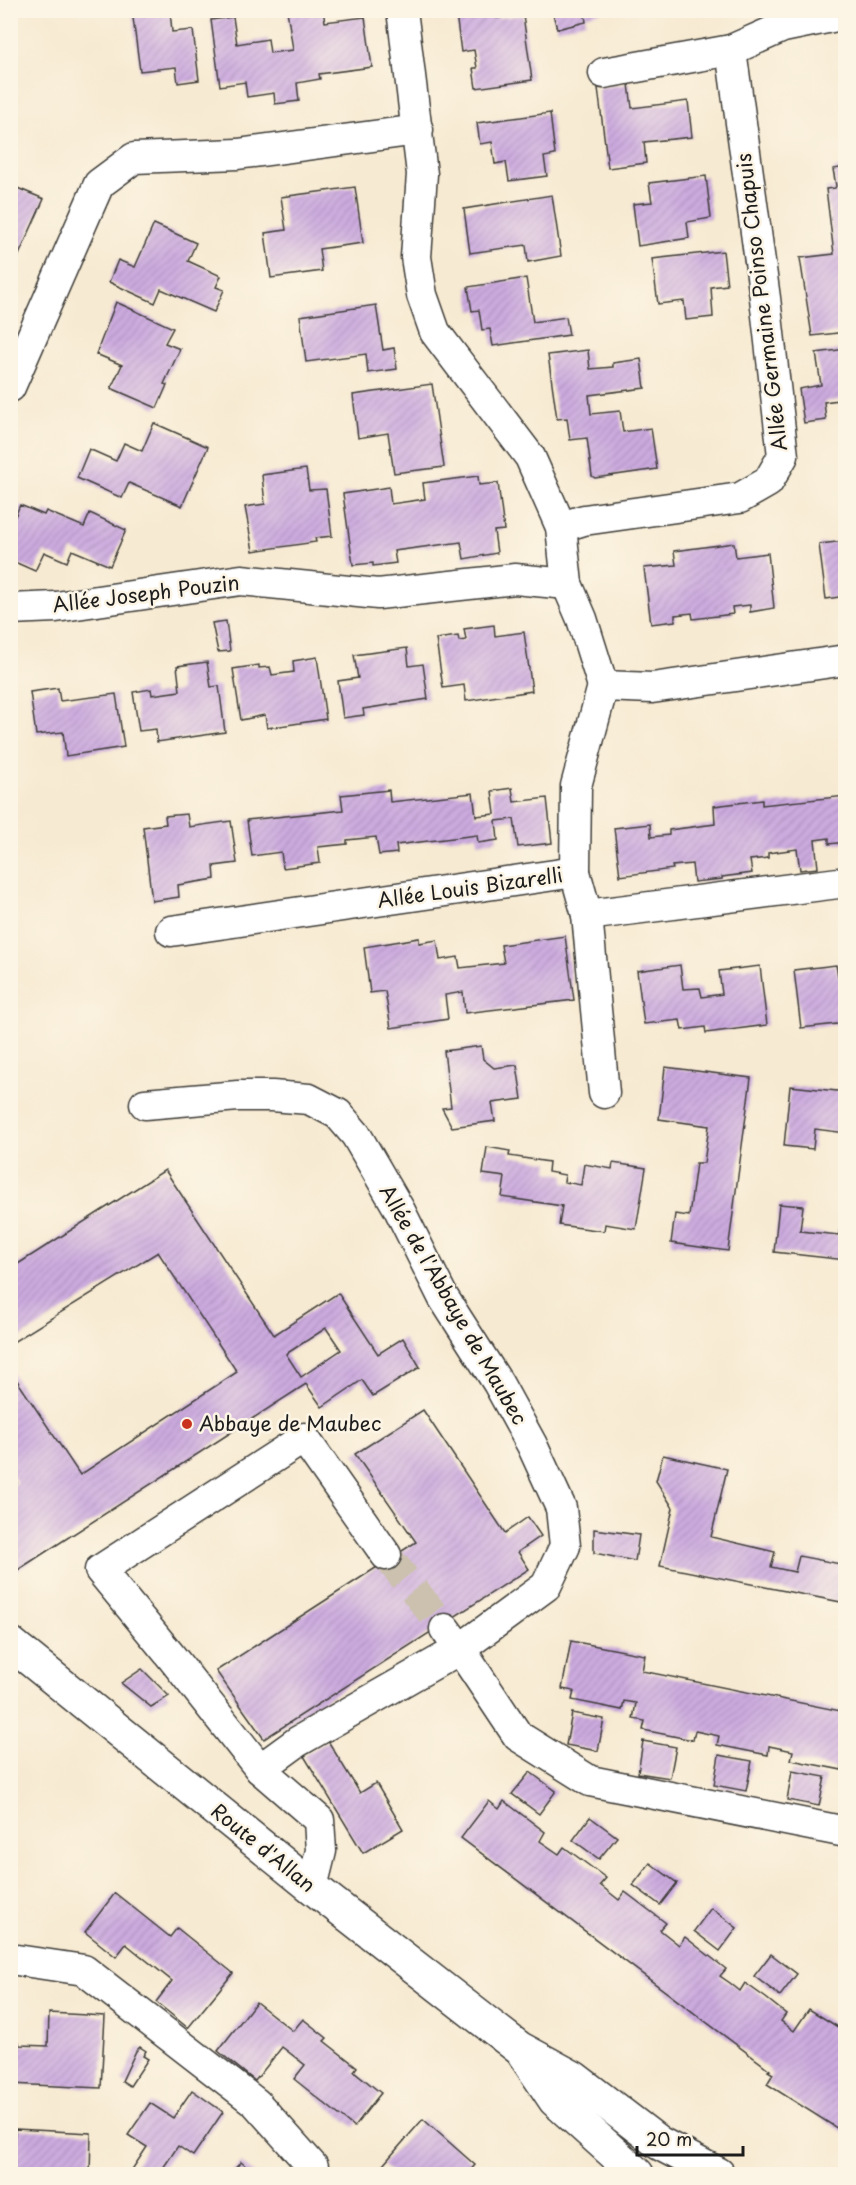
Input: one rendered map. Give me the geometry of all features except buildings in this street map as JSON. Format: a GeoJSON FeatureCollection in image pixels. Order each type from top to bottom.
{"type":"FeatureCollection","features":[{"type":"Feature","properties":{"kind":"street"},"geometry":{"type":"LineString","coordinates":[[402,10],[422,174],[416,257],[422,295],[435,332],[530,457],[561,527],[567,584],[582,619],[603,686],[576,786],[574,872]]}},
{"type":"Feature","properties":{"kind":"street"},"geometry":{"type":"LineString","coordinates":[[604,73],[731,50],[783,27],[846,14]]}},
{"type":"Feature","properties":{"kind":"street","name":"Allée Germaine Poinso Chapuis"},"geometry":{"type":"LineString","coordinates":[[561,527],[584,520],[740,498],[768,482],[783,456],[765,298],[731,50]]}},
{"type":"Feature","properties":{"kind":"street"},"geometry":{"type":"LineString","coordinates":[[10,387],[99,184],[134,158],[238,154],[418,130]]}},
{"type":"Feature","properties":{"kind":"street","name":"Allée Joseph Pouzin"},"geometry":{"type":"LineString","coordinates":[[10,609],[56,607],[241,580],[378,594],[515,579],[567,584]]}},
{"type":"Feature","properties":{"kind":"street"},"geometry":{"type":"LineString","coordinates":[[603,686],[652,688],[846,660]]}},
{"type":"Feature","properties":{"kind":"street","name":"Allée Louis Bizarelli"},"geometry":{"type":"LineString","coordinates":[[171,931],[574,872],[587,915],[604,1093]]}},
{"type":"Feature","properties":{"kind":"street"},"geometry":{"type":"LineString","coordinates":[[587,915],[846,882]]}},
{"type":"Feature","properties":{"kind":"street","name":"Allée de l'Abbaye de Maubec"},"geometry":{"type":"LineString","coordinates":[[145,1104],[238,1096],[309,1099],[338,1114],[356,1135],[399,1209],[443,1297],[498,1383],[532,1444],[561,1508],[565,1546],[546,1586],[452,1639]]}},
{"type":"Feature","properties":{"kind":"street"},"geometry":{"type":"LineString","coordinates":[[312,1887],[321,1851],[319,1820],[260,1769],[100,1570],[304,1438],[386,1555]]}},
{"type":"Feature","properties":{"kind":"street"},"geometry":{"type":"LineString","coordinates":[[260,1769],[452,1639],[518,1736],[590,1781],[846,1832]]}},
{"type":"Feature","properties":{"kind":"street","name":"Route d'Allan"},"geometry":{"type":"LineString","coordinates":[[10,1643],[312,1887],[519,2048],[574,2078],[659,2143],[718,2175]]}},
{"type":"Feature","properties":{"kind":"street"},"geometry":{"type":"LineString","coordinates":[[10,1959],[84,1970],[256,2103],[313,2167],[312,2175]]}},
{"type":"Feature","properties":{"kind":"street","name":"Route d'Allan"},"geometry":{"type":"LineString","coordinates":[[519,2048],[555,2100],[638,2175]]}},
{"type":"Feature","properties":{"kind":"tunnel"},"geometry":{"type":"LineString","coordinates":[[386,1555],[445,1629]]}},
{"type":"Feature","properties":{"kind":"place","name":"Abbaye de Maubec"},"geometry":{"type":"Point","coordinates":[187,1424]}}]}
